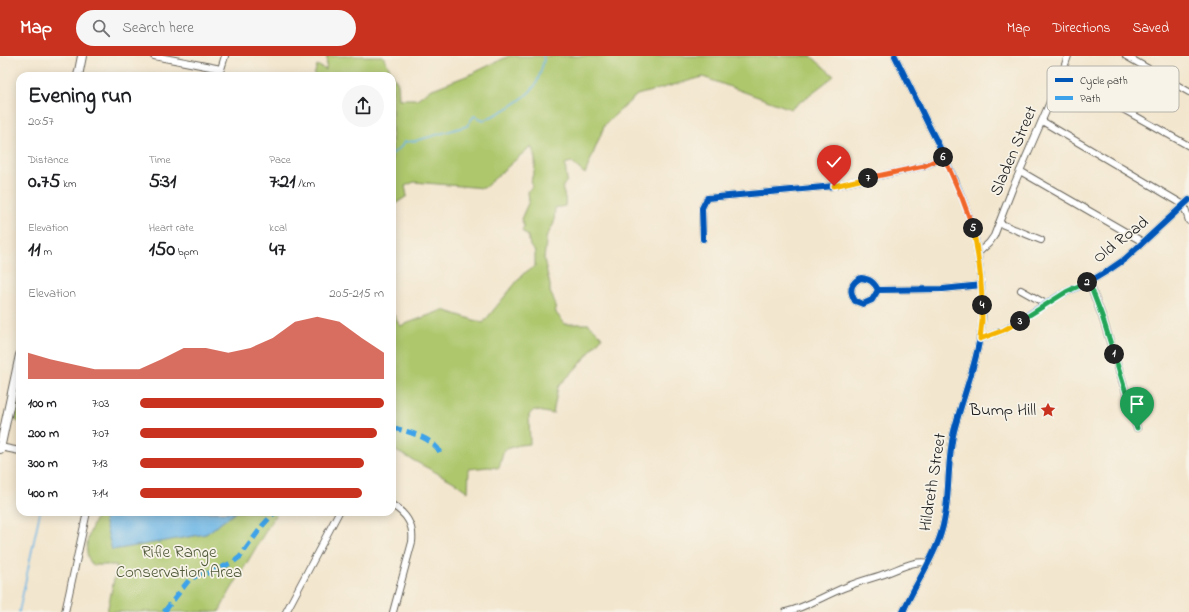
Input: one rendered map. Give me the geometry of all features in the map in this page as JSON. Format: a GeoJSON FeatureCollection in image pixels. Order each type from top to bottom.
{"type":"FeatureCollection","features":[{"type":"Feature","properties":{"kind":"main road"},"geometry":{"type":"LineString","coordinates":[[79,72],[82,56]]}},
{"type":"Feature","properties":{"kind":"main road"},"geometry":{"type":"LineString","coordinates":[[0,448],[2,430],[16,372]]}},
{"type":"Feature","properties":{"kind":"street"},"geometry":{"type":"LineString","coordinates":[[154,56],[221,70],[224,56]]}},
{"type":"Feature","properties":{"kind":"street","name":"Hildreth Street"},"geometry":{"type":"LineString","coordinates":[[895,56],[944,157],[962,198],[972,227],[978,253],[982,285],[982,321],[980,339],[954,433],[950,459],[945,519],[941,534],[929,563],[902,612]]}},
{"type":"Feature","properties":{"kind":"street","name":"Sladen Street"},"geometry":{"type":"LineString","coordinates":[[1065,66],[1068,56]]}},
{"type":"Feature","properties":{"kind":"street"},"geometry":{"type":"LineString","coordinates":[[1126,56],[1144,66]]}},
{"type":"Feature","properties":{"kind":"street"},"geometry":{"type":"LineString","coordinates":[[1179,86],[1189,92]]}},
{"type":"Feature","properties":{"kind":"street","name":"Sladen Street"},"geometry":{"type":"LineString","coordinates":[[978,253],[989,243],[999,223],[1020,170],[1047,110]]}},
{"type":"Feature","properties":{"kind":"street"},"geometry":{"type":"LineString","coordinates":[[1128,112],[1189,146]]}},
{"type":"Feature","properties":{"kind":"street"},"geometry":{"type":"LineString","coordinates":[[1042,121],[1184,205],[1189,221]]}},
{"type":"Feature","properties":{"kind":"street"},"geometry":{"type":"LineString","coordinates":[[703,239],[702,208],[707,198],[834,186],[924,166],[944,157]]}},
{"type":"Feature","properties":{"kind":"street"},"geometry":{"type":"LineString","coordinates":[[1020,170],[1143,242]]}},
{"type":"Feature","properties":{"kind":"street","name":"Old Road"},"geometry":{"type":"LineString","coordinates":[[980,339],[1004,330],[1066,292],[1089,282],[1125,259],[1189,200]]}},
{"type":"Feature","properties":{"kind":"street"},"geometry":{"type":"LineString","coordinates":[[999,223],[1041,240]]}},
{"type":"Feature","properties":{"kind":"street"},"geometry":{"type":"LineString","coordinates":[[861,278],[871,281],[876,285],[878,290],[872,300],[863,304],[855,301],[851,291],[855,281],[861,278]]}},
{"type":"Feature","properties":{"kind":"street"},"geometry":{"type":"LineString","coordinates":[[1089,282],[1102,316],[1137,428]]}},
{"type":"Feature","properties":{"kind":"street"},"geometry":{"type":"LineString","coordinates":[[878,290],[943,289],[982,285]]}},
{"type":"Feature","properties":{"kind":"street"},"geometry":{"type":"LineString","coordinates":[[1021,290],[1046,304]]}},
{"type":"Feature","properties":{"kind":"street"},"geometry":{"type":"LineString","coordinates":[[0,448],[16,450]]}},
{"type":"Feature","properties":{"kind":"street"},"geometry":{"type":"LineString","coordinates":[[393,612],[413,535],[409,520],[396,507]]}},
{"type":"Feature","properties":{"kind":"street"},"geometry":{"type":"LineString","coordinates":[[65,612],[85,516]]}},
{"type":"Feature","properties":{"kind":"street"},"geometry":{"type":"LineString","coordinates":[[286,612],[336,516]]}},
{"type":"Feature","properties":{"kind":"street"},"geometry":{"type":"LineString","coordinates":[[786,612],[796,610],[846,587],[875,578],[913,563],[922,561],[929,563]]}},
{"type":"Feature","properties":{"kind":"green space"},"geometry":{"type":"Polygon","coordinates":[[[327,56],[383,56],[392,72],[315,72],[317,65],[326,70],[327,56]]]}},
{"type":"Feature","properties":{"kind":"green space"},"geometry":{"type":"Polygon","coordinates":[[[509,56],[811,56],[834,76],[791,109],[703,77],[637,95],[605,124],[585,174],[571,162],[565,164],[567,181],[563,190],[565,206],[555,208],[554,223],[546,238],[544,259],[550,285],[550,292],[554,300],[556,313],[565,324],[589,324],[602,337],[581,363],[558,387],[553,414],[534,410],[529,415],[530,444],[519,445],[504,450],[499,468],[488,467],[469,469],[468,492],[454,482],[396,451],[396,319],[400,326],[443,310],[483,323],[523,274],[535,266],[535,252],[530,246],[528,236],[522,231],[524,226],[521,219],[529,201],[528,192],[532,186],[532,178],[535,169],[533,151],[531,146],[484,188],[414,182],[405,186],[407,196],[396,203],[396,80],[398,84],[399,99],[417,99],[430,90],[469,75],[509,56]]]}},
{"type":"Feature","properties":{"kind":"green space","name":"Rifle Range Conservation Area"},"geometry":{"type":"Polygon","coordinates":[[[96,516],[275,516],[219,612],[107,612],[117,565],[93,565],[88,557],[87,541],[96,516]]]}},
{"type":"Feature","properties":{"kind":"water"},"geometry":{"type":"Polygon","coordinates":[[[103,516],[231,516],[206,534],[112,550],[103,516]]]}},
{"type":"Feature","properties":{"kind":"waterway"},"geometry":{"type":"LineString","coordinates":[[396,151],[404,142],[415,141],[467,126],[474,116],[484,120],[511,106],[530,92],[536,84],[544,60],[543,56]]}},
{"type":"Feature","properties":{"kind":"waterway"},"geometry":{"type":"LineString","coordinates":[[19,612],[39,516]]}},
{"type":"Feature","properties":{"kind":"marked path"},"geometry":{"type":"LineString","coordinates":[[396,429],[412,433],[426,439],[433,443],[440,453]]}},
{"type":"Feature","properties":{"kind":"marked path"},"geometry":{"type":"LineString","coordinates":[[164,612],[189,580],[200,574],[210,573],[240,557],[271,516]]}},
{"type":"Feature","properties":{"kind":"cycle path"},"geometry":{"type":"LineString","coordinates":[[895,56],[947,162],[968,214],[977,247],[983,307],[977,351],[954,431],[950,457],[946,508],[941,533],[938,543],[903,612]]}},
{"type":"Feature","properties":{"kind":"cycle path"},"geometry":{"type":"LineString","coordinates":[[703,239],[702,208],[707,198],[834,186],[924,166],[944,157]]}},
{"type":"Feature","properties":{"kind":"cycle path"},"geometry":{"type":"LineString","coordinates":[[980,339],[1004,330],[1060,295],[1089,282],[1109,270],[1125,259],[1189,200]]}},
{"type":"Feature","properties":{"kind":"cycle path"},"geometry":{"type":"LineString","coordinates":[[878,290],[871,281],[861,278],[855,282],[851,291],[855,301],[863,304],[872,300],[878,290],[943,289],[982,285]]}},
{"type":"Feature","properties":{"kind":"place","name":"Bump Hill"},"geometry":{"type":"Point","coordinates":[1048,410]}},
{"type":"Feature","properties":{"kind":"route"},"geometry":{"type":"LineString","coordinates":[[834,186],[924,166],[944,157],[962,198],[972,227],[978,253],[982,285],[982,321],[980,339],[1004,330],[1060,295],[1089,282],[1125,385],[1137,428]]}}]}
